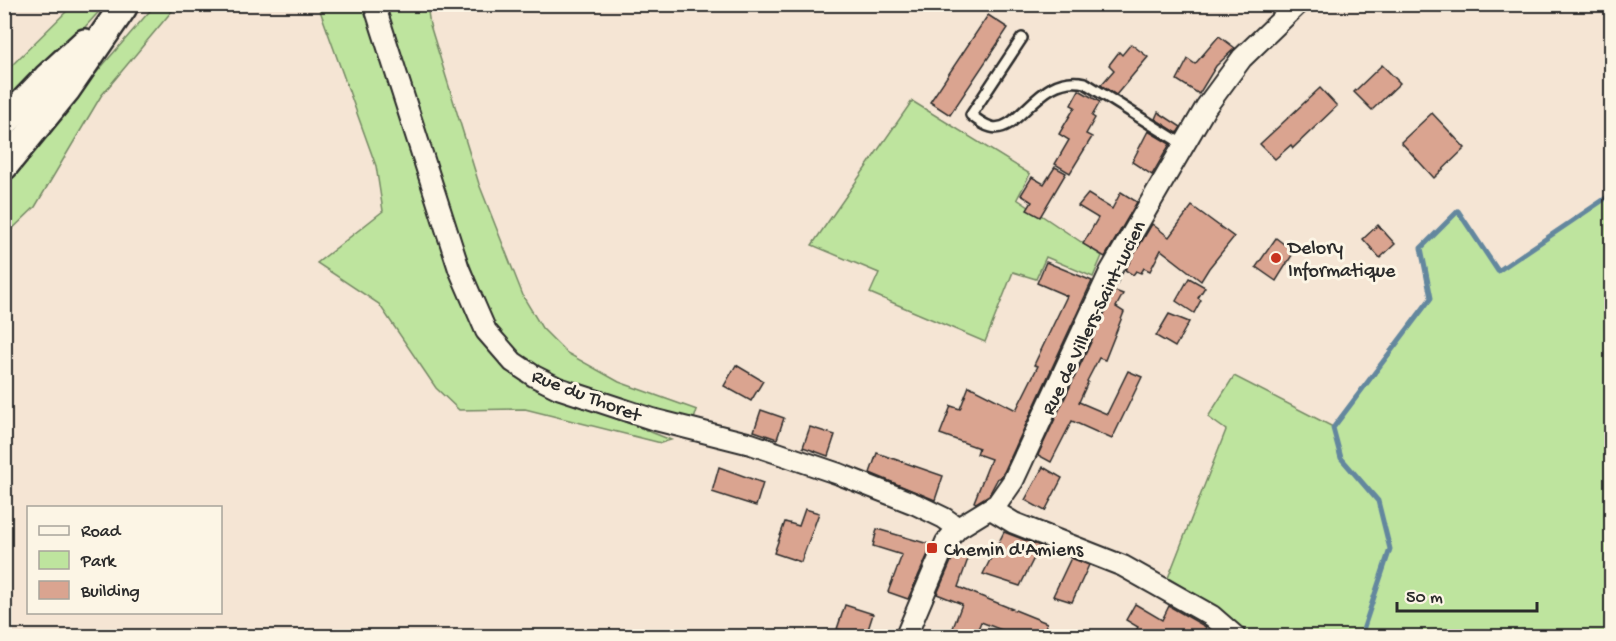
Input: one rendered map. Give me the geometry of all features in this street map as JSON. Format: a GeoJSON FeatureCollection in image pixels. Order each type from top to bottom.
{"type":"FeatureCollection","features":[{"type":"Feature","properties":{"kind":"main road"},"geometry":{"type":"LineString","coordinates":[[4,123],[47,78],[124,6]]}},
{"type":"Feature","properties":{"kind":"main road"},"geometry":{"type":"LineString","coordinates":[[4,142],[124,6]]}},
{"type":"Feature","properties":{"kind":"main road"},"geometry":{"type":"LineString","coordinates":[[4,166],[62,95],[124,6]]}},
{"type":"Feature","properties":{"kind":"street","name":"Rue du Thoret"},"geometry":{"type":"LineString","coordinates":[[374,4],[463,278],[486,331],[513,362],[558,388],[643,416],[751,444],[839,474],[915,504],[944,518],[958,528]]}},
{"type":"Feature","properties":{"kind":"street","name":"Rue de Villers-Saint-Lucien"},"geometry":{"type":"LineString","coordinates":[[906,636],[940,554],[951,534],[992,509],[1013,481],[1119,254],[1215,93],[1252,47],[1298,4]]}},
{"type":"Feature","properties":{"kind":"street"},"geometry":{"type":"LineString","coordinates":[[992,509],[1014,523],[1123,566],[1212,616],[1235,636]]}},
{"type":"Feature","properties":{"kind":"lane"},"geometry":{"type":"LineString","coordinates":[[1022,38],[971,115],[982,123],[993,128],[1006,126],[1048,90],[1073,80],[1085,83],[1184,145]]}},
{"type":"Feature","properties":{"kind":"green space"},"geometry":{"type":"Polygon","coordinates":[[[73,5],[105,5],[5,115],[5,72],[73,5]]]}},
{"type":"Feature","properties":{"kind":"green space"},"geometry":{"type":"Polygon","coordinates":[[[155,5],[177,5],[101,96],[35,207],[5,236],[5,178],[155,5]]]}},
{"type":"Feature","properties":{"kind":"green space"},"geometry":{"type":"Polygon","coordinates":[[[318,5],[365,5],[497,358],[522,381],[671,440],[661,443],[525,409],[459,410],[436,388],[379,304],[317,263],[383,211],[376,166],[318,5]]]}},
{"type":"Feature","properties":{"kind":"green space"},"geometry":{"type":"Polygon","coordinates":[[[381,5],[427,5],[430,25],[479,184],[524,298],[542,328],[567,353],[619,382],[697,410],[692,425],[569,383],[540,370],[512,351],[490,318],[442,191],[381,5]]]}},
{"type":"Feature","properties":{"kind":"green space"},"geometry":{"type":"Polygon","coordinates":[[[912,101],[1030,174],[1017,199],[1102,256],[1093,277],[1046,257],[1036,279],[1013,272],[985,342],[870,293],[879,273],[812,245],[912,101]]]}},
{"type":"Feature","properties":{"kind":"green space"},"geometry":{"type":"Polygon","coordinates":[[[1611,194],[1611,636],[1244,636],[1218,608],[1168,578],[1226,430],[1208,417],[1234,376],[1333,427],[1431,298],[1421,248],[1458,211],[1499,271],[1611,194]]]}},
{"type":"Feature","properties":{"kind":"building"},"geometry":{"type":"Polygon","coordinates":[[[988,15],[1008,28],[950,115],[930,102],[988,15]]]}},
{"type":"Feature","properties":{"kind":"building"},"geometry":{"type":"Polygon","coordinates":[[[1219,36],[1235,48],[1216,66],[1199,94],[1177,80],[1188,59],[1195,64],[1219,36]]]}},
{"type":"Feature","properties":{"kind":"building"},"geometry":{"type":"Polygon","coordinates":[[[1131,44],[1148,57],[1116,95],[1101,85],[1114,70],[1109,65],[1119,52],[1122,55],[1131,44]]]}},
{"type":"Feature","properties":{"kind":"building"},"geometry":{"type":"Polygon","coordinates":[[[1382,65],[1400,83],[1372,110],[1354,92],[1382,65]]]}},
{"type":"Feature","properties":{"kind":"building"},"geometry":{"type":"Polygon","coordinates":[[[1320,88],[1337,106],[1293,148],[1291,145],[1275,159],[1260,144],[1320,88]]]}},
{"type":"Feature","properties":{"kind":"building"},"geometry":{"type":"Polygon","coordinates":[[[1079,90],[1100,102],[1092,116],[1095,118],[1086,134],[1092,137],[1070,173],[1055,164],[1069,140],[1059,134],[1075,107],[1071,105],[1079,90]]]}},
{"type":"Feature","properties":{"kind":"building"},"geometry":{"type":"Polygon","coordinates":[[[1158,112],[1181,127],[1177,133],[1155,119],[1158,112]]]}},
{"type":"Feature","properties":{"kind":"building"},"geometry":{"type":"Polygon","coordinates":[[[1432,113],[1465,148],[1434,178],[1401,142],[1432,113]]]}},
{"type":"Feature","properties":{"kind":"building"},"geometry":{"type":"Polygon","coordinates":[[[1148,131],[1170,144],[1152,175],[1132,162],[1148,131]]]}},
{"type":"Feature","properties":{"kind":"building"},"geometry":{"type":"Polygon","coordinates":[[[1055,167],[1066,173],[1040,217],[1027,210],[1032,202],[1021,195],[1032,177],[1044,184],[1055,167]]]}},
{"type":"Feature","properties":{"kind":"building"},"geometry":{"type":"Polygon","coordinates":[[[1121,192],[1137,202],[1105,257],[1083,244],[1098,218],[1078,206],[1088,194],[1112,209],[1121,192]]]}},
{"type":"Feature","properties":{"kind":"building"},"geometry":{"type":"Polygon","coordinates":[[[1192,206],[1234,237],[1201,281],[1161,250],[1150,271],[1144,268],[1141,273],[1136,271],[1133,275],[1125,270],[1152,224],[1169,237],[1192,206]]]}},
{"type":"Feature","properties":{"kind":"building"},"geometry":{"type":"Polygon","coordinates":[[[1378,225],[1395,244],[1380,258],[1363,239],[1378,225]]]}},
{"type":"Feature","properties":{"kind":"building"},"geometry":{"type":"Polygon","coordinates":[[[1276,238],[1294,252],[1276,281],[1256,267],[1276,238]]]}},
{"type":"Feature","properties":{"kind":"building"},"geometry":{"type":"Polygon","coordinates":[[[1046,262],[1092,281],[1004,472],[989,495],[976,503],[974,502],[991,459],[977,454],[979,448],[940,434],[951,406],[960,409],[969,386],[1016,410],[1038,366],[1034,365],[1067,296],[1037,283],[1046,262]]]}},
{"type":"Feature","properties":{"kind":"building"},"geometry":{"type":"Polygon","coordinates":[[[1189,278],[1205,287],[1198,298],[1201,300],[1194,313],[1176,301],[1189,278]]]}},
{"type":"Feature","properties":{"kind":"building"},"geometry":{"type":"Polygon","coordinates":[[[1115,291],[1123,294],[1116,307],[1124,312],[1105,360],[1099,358],[1079,402],[1107,414],[1128,371],[1142,377],[1112,439],[1072,421],[1051,462],[1038,455],[1115,291]]]}},
{"type":"Feature","properties":{"kind":"building"},"geometry":{"type":"Polygon","coordinates":[[[1169,314],[1189,322],[1175,347],[1156,336],[1169,314]]]}},
{"type":"Feature","properties":{"kind":"building"},"geometry":{"type":"Polygon","coordinates":[[[736,365],[763,381],[751,401],[724,386],[736,365]]]}},
{"type":"Feature","properties":{"kind":"building"},"geometry":{"type":"Polygon","coordinates":[[[761,410],[784,418],[777,439],[754,431],[761,410]]]}},
{"type":"Feature","properties":{"kind":"building"},"geometry":{"type":"Polygon","coordinates":[[[810,427],[835,435],[828,456],[803,447],[810,427]]]}},
{"type":"Feature","properties":{"kind":"building"},"geometry":{"type":"Polygon","coordinates":[[[877,453],[943,476],[935,500],[870,473],[877,453]]]}},
{"type":"Feature","properties":{"kind":"building"},"geometry":{"type":"Polygon","coordinates":[[[719,467],[763,483],[756,506],[712,492],[719,467]]]}},
{"type":"Feature","properties":{"kind":"building"},"geometry":{"type":"Polygon","coordinates":[[[1043,467],[1062,478],[1045,511],[1025,500],[1043,467]]]}},
{"type":"Feature","properties":{"kind":"building"},"geometry":{"type":"Polygon","coordinates":[[[805,509],[819,513],[801,562],[774,553],[785,522],[799,526],[805,509]]]}},
{"type":"Feature","properties":{"kind":"building"},"geometry":{"type":"Polygon","coordinates":[[[877,529],[932,545],[908,599],[888,592],[902,555],[873,546],[877,529]]]}},
{"type":"Feature","properties":{"kind":"building"},"geometry":{"type":"Polygon","coordinates":[[[1004,532],[1040,546],[1020,586],[983,574],[1004,532]]]}},
{"type":"Feature","properties":{"kind":"building"},"geometry":{"type":"Polygon","coordinates":[[[956,550],[968,559],[958,587],[1047,623],[1041,636],[1017,636],[981,622],[975,636],[950,636],[962,604],[937,594],[956,550]]]}},
{"type":"Feature","properties":{"kind":"building"},"geometry":{"type":"Polygon","coordinates":[[[1071,558],[1089,565],[1072,602],[1053,596],[1071,558]]]}},
{"type":"Feature","properties":{"kind":"building"},"geometry":{"type":"Polygon","coordinates":[[[1135,604],[1162,620],[1169,606],[1206,627],[1202,636],[1133,636],[1138,627],[1126,620],[1135,604]]]}},
{"type":"Feature","properties":{"kind":"building"},"geometry":{"type":"Polygon","coordinates":[[[845,605],[873,614],[866,636],[837,629],[845,605]]]}},
{"type":"Feature","properties":{"kind":"waterway"},"geometry":{"type":"LineString","coordinates":[[1361,636],[1390,549],[1378,501],[1341,458],[1333,428],[1431,298],[1421,248],[1458,211],[1498,271],[1612,194]]}},
{"type":"Feature","properties":{"kind":"place","name":"Delory Informatique"},"geometry":{"type":"Point","coordinates":[1276,258]}},
{"type":"Feature","properties":{"kind":"place","name":"Chemin d'Amiens"},"geometry":{"type":"Point","coordinates":[932,548]}}]}
